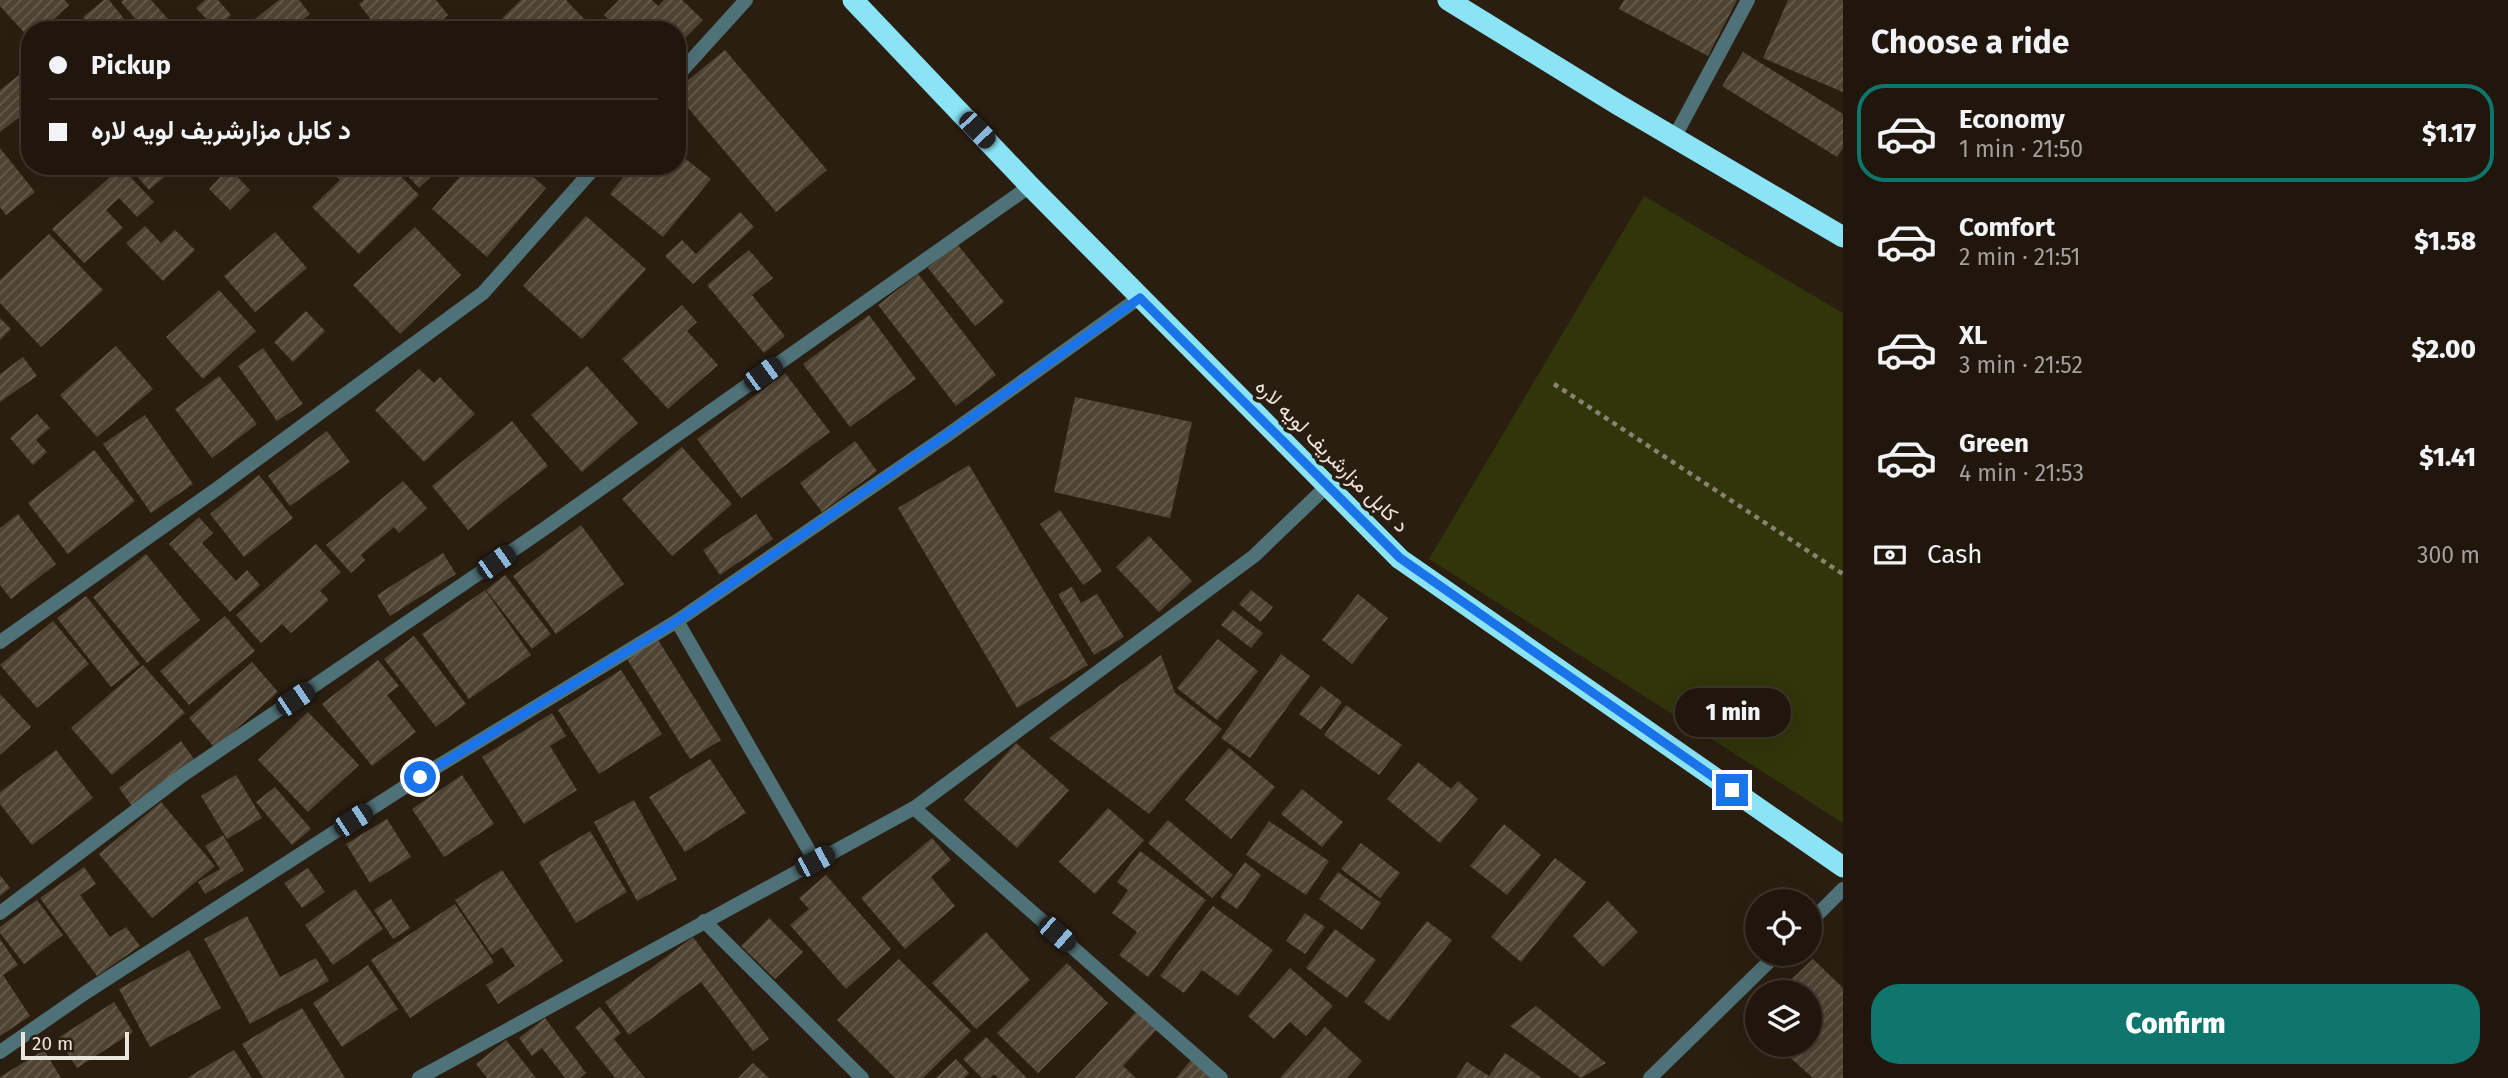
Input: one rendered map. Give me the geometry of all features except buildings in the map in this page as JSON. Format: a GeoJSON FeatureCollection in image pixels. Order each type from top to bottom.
{"type":"FeatureCollection","features":[{"type":"Feature","properties":{"kind":"highway","name":"د کابل مزارشریف لویه لاره"},"geometry":{"type":"LineString","coordinates":[[853,0],[1030,186],[1400,558],[1843,867]]}},
{"type":"Feature","properties":{"kind":"highway"},"geometry":{"type":"LineString","coordinates":[[1448,0],[1843,237]]}},
{"type":"Feature","properties":{"kind":"street"},"geometry":{"type":"LineString","coordinates":[[686,66],[746,0]]}},
{"type":"Feature","properties":{"kind":"street"},"geometry":{"type":"LineString","coordinates":[[1674,138],[1748,0]]}},
{"type":"Feature","properties":{"kind":"street"},"geometry":{"type":"LineString","coordinates":[[0,642],[218,488],[482,293],[588,175]]}},
{"type":"Feature","properties":{"kind":"street"},"geometry":{"type":"LineString","coordinates":[[0,913],[183,775],[553,523],[1030,186]]}},
{"type":"Feature","properties":{"kind":"street"},"geometry":{"type":"LineString","coordinates":[[0,1052],[85,993],[409,785],[677,621],[1140,298]]}},
{"type":"Feature","properties":{"kind":"street"},"geometry":{"type":"LineString","coordinates":[[419,1078],[704,920],[914,808],[1254,556],[1327,486]]}},
{"type":"Feature","properties":{"kind":"street"},"geometry":{"type":"LineString","coordinates":[[677,621],[815,861]]}},
{"type":"Feature","properties":{"kind":"street"},"geometry":{"type":"LineString","coordinates":[[914,808],[1221,1078]]}},
{"type":"Feature","properties":{"kind":"street"},"geometry":{"type":"LineString","coordinates":[[1822,910],[1843,888]]}},
{"type":"Feature","properties":{"kind":"street"},"geometry":{"type":"LineString","coordinates":[[704,920],[862,1078]]}},
{"type":"Feature","properties":{"kind":"street"},"geometry":{"type":"LineString","coordinates":[[1650,1078],[1765,966]]}},
{"type":"Feature","properties":{"kind":"path"},"geometry":{"type":"LineString","coordinates":[[1554,384],[1843,574]]}},
{"type":"Feature","properties":{"kind":"green space"},"geometry":{"type":"Polygon","coordinates":[[[1644,196],[1843,313],[1843,823],[1429,559],[1644,196]]]}},
{"type":"Feature","properties":{"kind":"route"},"geometry":{"type":"LineString","coordinates":[[420,777],[677,621],[1140,298],[1400,558],[1732,790]]}}]}
